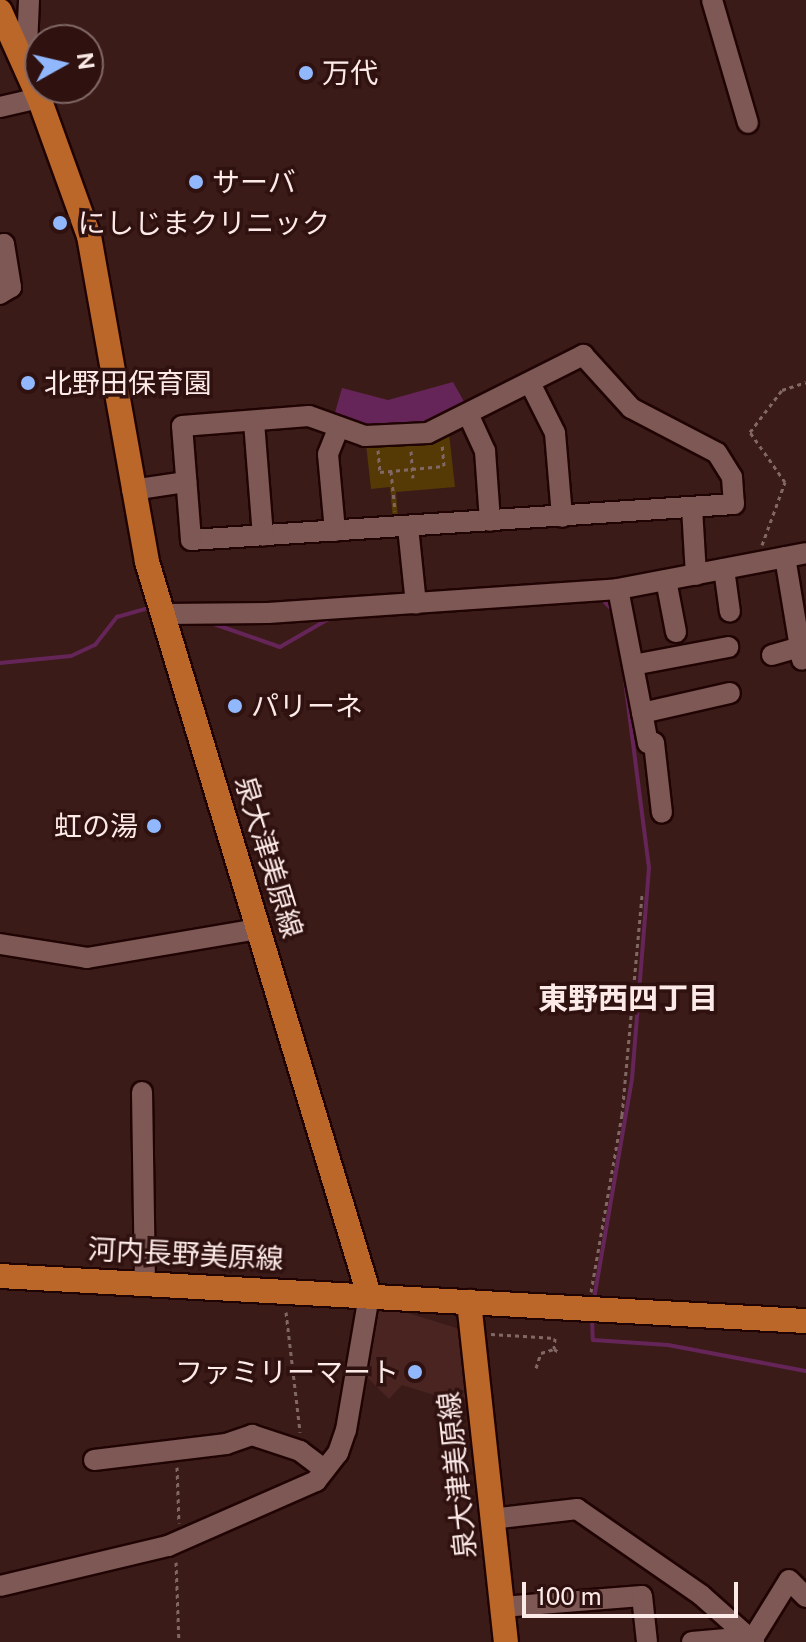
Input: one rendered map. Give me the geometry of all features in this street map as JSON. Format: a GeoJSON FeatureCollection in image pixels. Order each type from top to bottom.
{"type":"FeatureCollection","features":[{"type":"Feature","properties":{"kind":"main road","name":"泉大津美原線"},"geometry":{"type":"LineString","coordinates":[[0,11],[24,65]]}},
{"type":"Feature","properties":{"kind":"main road","name":"泉大津美原線"},"geometry":{"type":"LineString","coordinates":[[41,104],[89,236],[132,490],[165,614],[369,1295]]}},
{"type":"Feature","properties":{"kind":"main road","name":"河内長野美原線"},"geometry":{"type":"LineString","coordinates":[[0,1276],[369,1295]]}},
{"type":"Feature","properties":{"kind":"main road"},"geometry":{"type":"LineString","coordinates":[[369,1295],[806,1321]]}},
{"type":"Feature","properties":{"kind":"main road","name":"泉大津美原線"},"geometry":{"type":"LineString","coordinates":[[469,1302],[506,1642]]}},
{"type":"Feature","properties":{"kind":"street"},"geometry":{"type":"LineString","coordinates":[[28,24],[29,0]]}},
{"type":"Feature","properties":{"kind":"street"},"geometry":{"type":"LineString","coordinates":[[712,0],[748,123]]}},
{"type":"Feature","properties":{"kind":"street"},"geometry":{"type":"LineString","coordinates":[[0,107],[24,101]]}},
{"type":"Feature","properties":{"kind":"street"},"geometry":{"type":"LineString","coordinates":[[0,245],[4,244],[11,287],[0,294]]}},
{"type":"Feature","properties":{"kind":"street"},"geometry":{"type":"LineString","coordinates":[[583,355],[631,408],[717,453],[732,477],[734,504],[191,540],[182,426],[309,416],[376,437],[409,435],[440,428],[468,414],[583,355]]}},
{"type":"Feature","properties":{"kind":"street"},"geometry":{"type":"LineString","coordinates":[[530,383],[555,433],[562,517]]}},
{"type":"Feature","properties":{"kind":"street"},"geometry":{"type":"LineString","coordinates":[[468,414],[485,451],[490,521]]}},
{"type":"Feature","properties":{"kind":"street"},"geometry":{"type":"LineString","coordinates":[[254,422],[263,536]]}},
{"type":"Feature","properties":{"kind":"street"},"geometry":{"type":"LineString","coordinates":[[335,531],[328,454],[339,427]]}},
{"type":"Feature","properties":{"kind":"street"},"geometry":{"type":"LineString","coordinates":[[132,490],[186,482]]}},
{"type":"Feature","properties":{"kind":"street"},"geometry":{"type":"LineString","coordinates":[[692,508],[696,575]]}},
{"type":"Feature","properties":{"kind":"street"},"geometry":{"type":"LineString","coordinates":[[402,527],[416,604]]}},
{"type":"Feature","properties":{"kind":"street"},"geometry":{"type":"LineString","coordinates":[[165,614],[416,604],[618,589],[806,553]]}},
{"type":"Feature","properties":{"kind":"street"},"geometry":{"type":"LineString","coordinates":[[772,655],[801,653],[785,557]]}},
{"type":"Feature","properties":{"kind":"street"},"geometry":{"type":"LineString","coordinates":[[724,569],[730,612]]}},
{"type":"Feature","properties":{"kind":"street"},"geometry":{"type":"LineString","coordinates":[[666,580],[676,632]]}},
{"type":"Feature","properties":{"kind":"street"},"geometry":{"type":"LineString","coordinates":[[618,589],[648,743],[654,743],[662,813]]}},
{"type":"Feature","properties":{"kind":"street"},"geometry":{"type":"LineString","coordinates":[[633,665],[728,647]]}},
{"type":"Feature","properties":{"kind":"street"},"geometry":{"type":"LineString","coordinates":[[642,713],[730,693]]}},
{"type":"Feature","properties":{"kind":"street"},"geometry":{"type":"LineString","coordinates":[[0,944],[87,958],[259,929]]}},
{"type":"Feature","properties":{"kind":"street"},"geometry":{"type":"LineString","coordinates":[[142,1092],[145,1282]]}},
{"type":"Feature","properties":{"kind":"street"},"geometry":{"type":"LineString","coordinates":[[0,1586],[168,1546],[295,1492],[325,1470],[346,1430],[369,1295]]}},
{"type":"Feature","properties":{"kind":"street"},"geometry":{"type":"LineString","coordinates":[[94,1460],[226,1444],[252,1435],[300,1451],[325,1470]]}},
{"type":"Feature","properties":{"kind":"street"},"geometry":{"type":"LineString","coordinates":[[491,1519],[577,1509],[701,1595],[751,1640]]}},
{"type":"Feature","properties":{"kind":"street"},"geometry":{"type":"LineString","coordinates":[[751,1640],[789,1580],[806,1597]]}},
{"type":"Feature","properties":{"kind":"street"},"geometry":{"type":"LineString","coordinates":[[502,1607],[642,1596],[647,1642]]}},
{"type":"Feature","properties":{"kind":"street"},"geometry":{"type":"LineString","coordinates":[[692,1642],[751,1640]]}},
{"type":"Feature","properties":{"kind":"path"},"geometry":{"type":"LineString","coordinates":[[755,563],[786,490],[781,472],[750,432],[782,390],[806,382]]}},
{"type":"Feature","properties":{"kind":"path"},"geometry":{"type":"LineString","coordinates":[[376,437],[380,472],[444,466],[440,428]]}},
{"type":"Feature","properties":{"kind":"path"},"geometry":{"type":"LineString","coordinates":[[409,435],[413,478]]}},
{"type":"Feature","properties":{"kind":"path"},"geometry":{"type":"LineString","coordinates":[[391,470],[402,527]]}},
{"type":"Feature","properties":{"kind":"path"},"geometry":{"type":"LineString","coordinates":[[588,1308],[622,1115],[642,894]]}},
{"type":"Feature","properties":{"kind":"path"},"geometry":{"type":"LineString","coordinates":[[283,1289],[300,1451]]}},
{"type":"Feature","properties":{"kind":"path"},"geometry":{"type":"LineString","coordinates":[[472,1330],[548,1336],[555,1338],[554,1349]]}},
{"type":"Feature","properties":{"kind":"path"},"geometry":{"type":"LineString","coordinates":[[536,1368],[541,1353],[554,1349],[559,1352]]}},
{"type":"Feature","properties":{"kind":"shaded area"},"geometry":{"type":"Polygon","coordinates":[[[453,382],[466,405],[425,422],[366,426],[334,416],[342,388],[388,400],[453,382]]]}},
{"type":"Feature","properties":{"kind":"shaded area"},"geometry":{"type":"Polygon","coordinates":[[[449,433],[455,487],[396,492],[398,519],[393,520],[390,487],[371,489],[366,444],[431,441],[449,433]]]}},
{"type":"Feature","properties":{"kind":"shaded area"},"geometry":{"type":"Polygon","coordinates":[[[398,1310],[463,1330],[473,1407],[402,1385],[389,1399],[362,1372],[373,1312],[398,1310]]]}},
{"type":"Feature","properties":{"kind":"waterway"},"geometry":{"type":"LineString","coordinates":[[601,598],[614,612]]}},
{"type":"Feature","properties":{"kind":"waterway"},"geometry":{"type":"LineString","coordinates":[[0,663],[71,656],[95,645],[117,617],[151,607]]}},
{"type":"Feature","properties":{"kind":"waterway"},"geometry":{"type":"LineString","coordinates":[[211,623],[280,647],[330,618]]}},
{"type":"Feature","properties":{"kind":"waterway"},"geometry":{"type":"LineString","coordinates":[[594,1299],[632,1079],[649,868],[624,672]]}},
{"type":"Feature","properties":{"kind":"waterway"},"geometry":{"type":"LineString","coordinates":[[592,1317],[593,1340],[668,1345],[806,1371]]}},
{"type":"Feature","properties":{"kind":"place","name":"万代"},"geometry":{"type":"Point","coordinates":[306,73]}},
{"type":"Feature","properties":{"kind":"place","name":"サーバ"},"geometry":{"type":"Point","coordinates":[196,182]}},
{"type":"Feature","properties":{"kind":"place","name":"にしじまクリニック"},"geometry":{"type":"Point","coordinates":[60,223]}},
{"type":"Feature","properties":{"kind":"place","name":"北野田保育園"},"geometry":{"type":"Point","coordinates":[28,383]}},
{"type":"Feature","properties":{"kind":"place","name":"パリーネ"},"geometry":{"type":"Point","coordinates":[235,706]}},
{"type":"Feature","properties":{"kind":"place","name":"虹の湯"},"geometry":{"type":"Point","coordinates":[154,826]}},
{"type":"Feature","properties":{"kind":"place","name":"ファミリーマート"},"geometry":{"type":"Point","coordinates":[415,1372]}},
{"type":"Feature","properties":{"kind":"district","name":"東野西四丁目"},"geometry":{"type":"Point","coordinates":[628,998]}}]}
